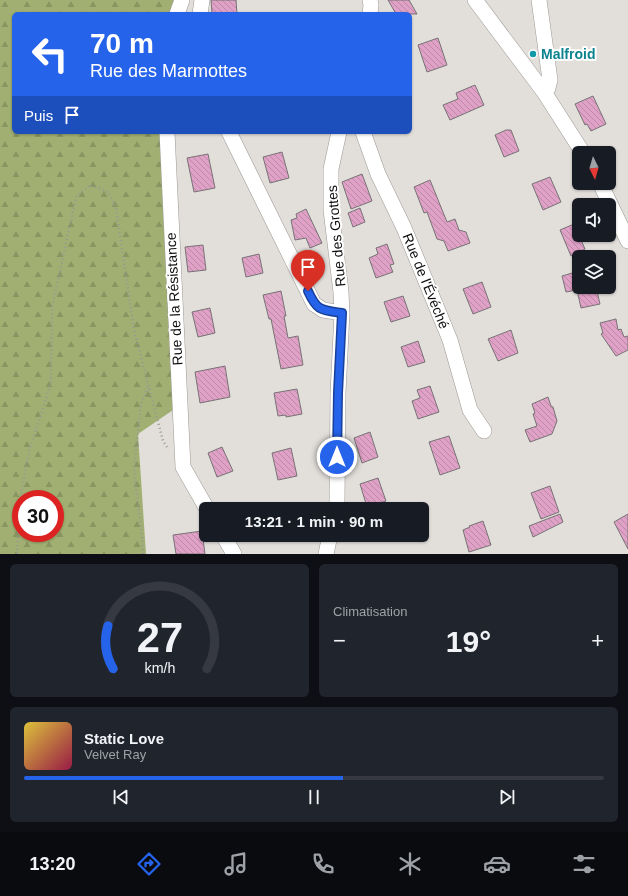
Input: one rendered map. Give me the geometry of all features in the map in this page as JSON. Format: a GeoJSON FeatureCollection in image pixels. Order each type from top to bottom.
{"type":"FeatureCollection","features":[{"type":"Feature","properties":{"kind":"street"},"geometry":{"type":"LineString","coordinates":[[178,12],[182,0]]}},
{"type":"Feature","properties":{"kind":"street"},"geometry":{"type":"LineString","coordinates":[[200,12],[202,0]]}},
{"type":"Feature","properties":{"kind":"street"},"geometry":{"type":"LineString","coordinates":[[370,0],[370,12]]}},
{"type":"Feature","properties":{"kind":"street"},"geometry":{"type":"LineString","coordinates":[[475,0],[544,92],[579,146]]}},
{"type":"Feature","properties":{"kind":"street"},"geometry":{"type":"LineString","coordinates":[[540,0],[550,80],[548,88],[544,92]]}},
{"type":"Feature","properties":{"kind":"street","name":"Rue de la Résistance"},"geometry":{"type":"LineString","coordinates":[[167,134],[183,467]]}},
{"type":"Feature","properties":{"kind":"street"},"geometry":{"type":"LineString","coordinates":[[231,134],[314,304],[323,310],[342,313]]}},
{"type":"Feature","properties":{"kind":"street","name":"Rue des Grottes"},"geometry":{"type":"LineString","coordinates":[[337,502],[338,393],[342,313],[341,292],[331,210],[331,169],[339,134]]}},
{"type":"Feature","properties":{"kind":"street","name":"Rue de l'Évéché"},"geometry":{"type":"LineString","coordinates":[[364,134],[378,174],[404,228],[450,340],[470,410],[484,431]]}},
{"type":"Feature","properties":{"kind":"street"},"geometry":{"type":"LineString","coordinates":[[603,190],[628,241]]}},
{"type":"Feature","properties":{"kind":"street"},"geometry":{"type":"LineString","coordinates":[[183,467],[203,502]]}},
{"type":"Feature","properties":{"kind":"street"},"geometry":{"type":"LineString","coordinates":[[227,542],[234,554]]}},
{"type":"Feature","properties":{"kind":"street"},"geometry":{"type":"LineString","coordinates":[[326,554],[329,542]]}},
{"type":"Feature","properties":{"kind":"path"},"geometry":{"type":"LineString","coordinates":[[17,554],[20,500],[29,451],[51,383],[52,308],[76,197],[90,185],[108,192],[116,208],[134,330],[163,441],[183,467]]}},
{"type":"Feature","properties":{"kind":"path"},"geometry":{"type":"LineString","coordinates":[[143,554],[134,472],[141,403],[149,386]]}},
{"type":"Feature","properties":{"kind":"green space"},"geometry":{"type":"Polygon","coordinates":[[[0,0],[174,0],[170,12],[12,12],[12,134],[163,134],[173,410],[138,434],[146,554],[0,554],[0,0]]]}},
{"type":"Feature","properties":{"kind":"building"},"geometry":{"type":"Polygon","coordinates":[[[211,0],[236,0],[237,12],[212,12],[211,0]]]}},
{"type":"Feature","properties":{"kind":"building"},"geometry":{"type":"Polygon","coordinates":[[[388,0],[409,0],[417,14],[412,14],[412,12],[395,12],[388,0]]]}},
{"type":"Feature","properties":{"kind":"building"},"geometry":{"type":"Polygon","coordinates":[[[438,38],[447,65],[427,72],[418,45],[438,38]]]}},
{"type":"Feature","properties":{"kind":"building"},"geometry":{"type":"Polygon","coordinates":[[[475,85],[484,105],[450,120],[443,105],[458,99],[456,93],[475,85]]]}},
{"type":"Feature","properties":{"kind":"building"},"geometry":{"type":"Polygon","coordinates":[[[593,96],[606,124],[591,131],[587,124],[585,125],[575,104],[593,96]]]}},
{"type":"Feature","properties":{"kind":"building"},"geometry":{"type":"Polygon","coordinates":[[[506,130],[511,130],[519,151],[504,157],[495,135],[506,130]]]}},
{"type":"Feature","properties":{"kind":"building"},"geometry":{"type":"Polygon","coordinates":[[[282,152],[289,178],[270,183],[263,157],[282,152]]]}},
{"type":"Feature","properties":{"kind":"building"},"geometry":{"type":"Polygon","coordinates":[[[208,154],[215,188],[194,192],[187,158],[208,154]]]}},
{"type":"Feature","properties":{"kind":"building"},"geometry":{"type":"Polygon","coordinates":[[[362,174],[372,201],[351,209],[342,182],[362,174]]]}},
{"type":"Feature","properties":{"kind":"building"},"geometry":{"type":"Polygon","coordinates":[[[550,177],[561,202],[543,210],[532,184],[550,177]]]}},
{"type":"Feature","properties":{"kind":"building"},"geometry":{"type":"Polygon","coordinates":[[[430,180],[447,222],[455,219],[459,230],[466,232],[470,243],[448,251],[444,241],[437,239],[427,212],[424,213],[414,187],[430,180]]]}},
{"type":"Feature","properties":{"kind":"building"},"geometry":{"type":"Polygon","coordinates":[[[360,208],[365,222],[353,227],[348,213],[360,208]]]}},
{"type":"Feature","properties":{"kind":"building"},"geometry":{"type":"Polygon","coordinates":[[[306,209],[322,243],[310,248],[306,238],[295,240],[291,220],[297,218],[296,214],[306,209]]]}},
{"type":"Feature","properties":{"kind":"building"},"geometry":{"type":"Polygon","coordinates":[[[572,225],[572,242],[582,242],[585,249],[572,250],[571,256],[560,230],[572,225]]]}},
{"type":"Feature","properties":{"kind":"building"},"geometry":{"type":"Polygon","coordinates":[[[387,244],[394,264],[390,265],[393,272],[376,278],[369,258],[378,254],[376,248],[387,244]]]}},
{"type":"Feature","properties":{"kind":"building"},"geometry":{"type":"Polygon","coordinates":[[[203,245],[206,270],[188,272],[185,247],[203,245]]]}},
{"type":"Feature","properties":{"kind":"building"},"geometry":{"type":"Polygon","coordinates":[[[259,254],[263,273],[246,277],[242,258],[259,254]]]}},
{"type":"Feature","properties":{"kind":"building"},"geometry":{"type":"Polygon","coordinates":[[[572,273],[572,291],[566,292],[562,276],[572,273]]]}},
{"type":"Feature","properties":{"kind":"building"},"geometry":{"type":"Polygon","coordinates":[[[482,282],[491,307],[473,314],[463,289],[482,282]]]}},
{"type":"Feature","properties":{"kind":"building"},"geometry":{"type":"Polygon","coordinates":[[[281,291],[286,316],[284,316],[288,338],[298,336],[303,365],[281,369],[271,319],[269,319],[263,295],[281,291]]]}},
{"type":"Feature","properties":{"kind":"building"},"geometry":{"type":"Polygon","coordinates":[[[578,294],[598,294],[600,304],[581,308],[578,294]]]}},
{"type":"Feature","properties":{"kind":"building"},"geometry":{"type":"Polygon","coordinates":[[[403,296],[410,316],[391,322],[384,302],[403,296]]]}},
{"type":"Feature","properties":{"kind":"building"},"geometry":{"type":"Polygon","coordinates":[[[210,308],[215,333],[198,337],[192,312],[210,308]]]}},
{"type":"Feature","properties":{"kind":"building"},"geometry":{"type":"Polygon","coordinates":[[[616,319],[618,330],[621,329],[624,337],[628,336],[628,350],[616,356],[601,334],[603,333],[600,323],[616,319]]]}},
{"type":"Feature","properties":{"kind":"building"},"geometry":{"type":"Polygon","coordinates":[[[511,330],[518,353],[498,361],[488,339],[511,330]]]}},
{"type":"Feature","properties":{"kind":"building"},"geometry":{"type":"Polygon","coordinates":[[[418,341],[425,362],[408,367],[401,347],[418,341]]]}},
{"type":"Feature","properties":{"kind":"building"},"geometry":{"type":"Polygon","coordinates":[[[225,366],[230,397],[200,403],[195,372],[225,366]]]}},
{"type":"Feature","properties":{"kind":"building"},"geometry":{"type":"Polygon","coordinates":[[[430,386],[439,412],[418,419],[412,401],[420,398],[417,390],[430,386]]]}},
{"type":"Feature","properties":{"kind":"building"},"geometry":{"type":"Polygon","coordinates":[[[297,389],[302,414],[286,417],[286,415],[278,416],[274,393],[297,389]]]}},
{"type":"Feature","properties":{"kind":"building"},"geometry":{"type":"Polygon","coordinates":[[[548,397],[557,421],[552,434],[530,442],[525,430],[537,426],[533,414],[535,413],[532,404],[548,397]]]}},
{"type":"Feature","properties":{"kind":"building"},"geometry":{"type":"Polygon","coordinates":[[[370,432],[378,457],[362,463],[354,438],[370,432]]]}},
{"type":"Feature","properties":{"kind":"building"},"geometry":{"type":"Polygon","coordinates":[[[449,436],[460,468],[440,475],[429,442],[449,436]]]}},
{"type":"Feature","properties":{"kind":"building"},"geometry":{"type":"Polygon","coordinates":[[[222,447],[233,471],[217,477],[208,453],[222,447]]]}},
{"type":"Feature","properties":{"kind":"building"},"geometry":{"type":"Polygon","coordinates":[[[291,448],[297,476],[278,480],[272,453],[291,448]]]}},
{"type":"Feature","properties":{"kind":"building"},"geometry":{"type":"Polygon","coordinates":[[[378,478],[386,501],[365,502],[360,484],[378,478]]]}},
{"type":"Feature","properties":{"kind":"building"},"geometry":{"type":"Polygon","coordinates":[[[550,486],[559,512],[541,519],[531,493],[550,486]]]}},
{"type":"Feature","properties":{"kind":"building"},"geometry":{"type":"Polygon","coordinates":[[[560,514],[563,522],[533,537],[529,526],[560,514]]]}},
{"type":"Feature","properties":{"kind":"building"},"geometry":{"type":"Polygon","coordinates":[[[628,514],[628,549],[614,522],[628,514]]]}},
{"type":"Feature","properties":{"kind":"building"},"geometry":{"type":"Polygon","coordinates":[[[483,521],[491,545],[469,552],[463,530],[483,521]]]}},
{"type":"Feature","properties":{"kind":"building"},"geometry":{"type":"Polygon","coordinates":[[[199,531],[199,542],[203,542],[205,554],[176,554],[173,535],[199,531]]]}},
{"type":"Feature","properties":{"kind":"place","name":"Malfroid"},"geometry":{"type":"Point","coordinates":[533,54]}},
{"type":"Feature","properties":{"kind":"route"},"geometry":{"type":"LineString","coordinates":[[308,291],[314,304],[323,310],[342,313],[338,393],[337,457]]}}]}
